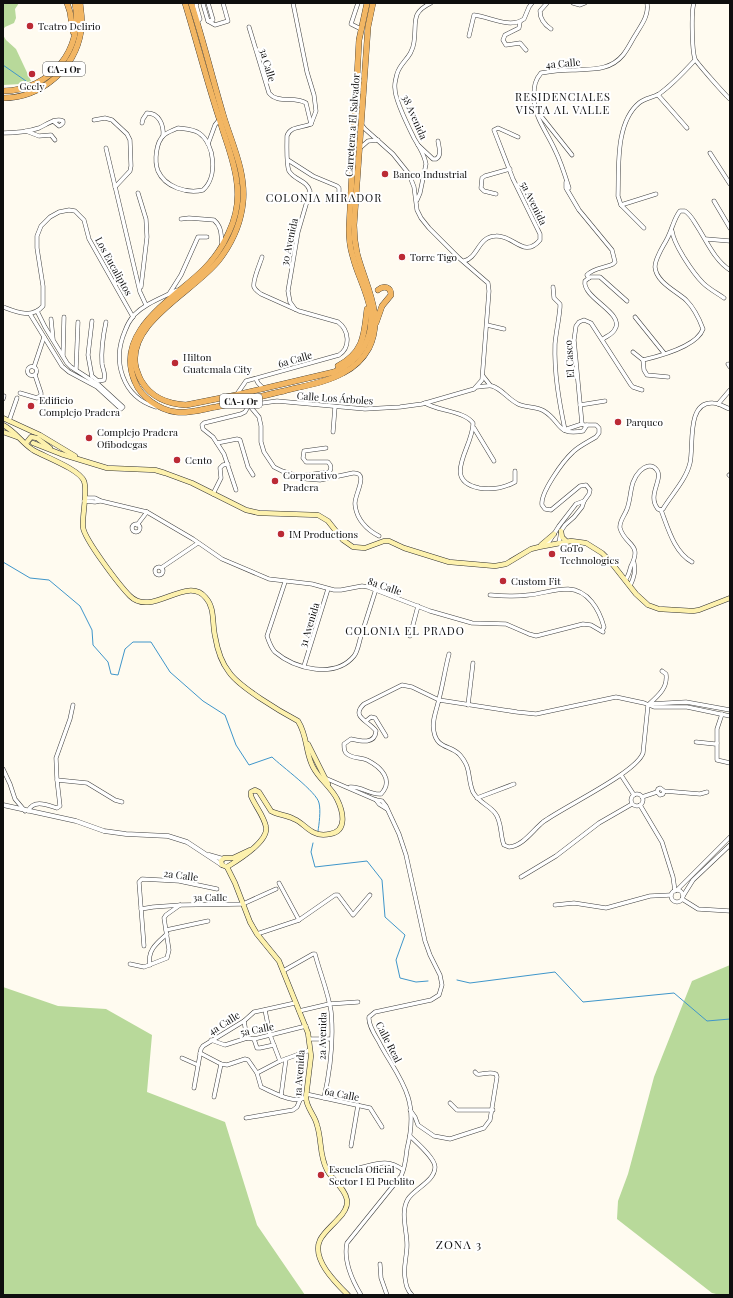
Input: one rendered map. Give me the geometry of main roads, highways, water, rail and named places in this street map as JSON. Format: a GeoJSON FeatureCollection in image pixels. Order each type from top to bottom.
{"type":"FeatureCollection","features":[{"type":"Feature","properties":{"kind":"highway"},"geometry":{"type":"LineString","coordinates":[[67,3],[72,21],[73,42]]}},
{"type":"Feature","properties":{"kind":"highway"},"geometry":{"type":"LineString","coordinates":[[72,3],[77,14]]}},
{"type":"Feature","properties":{"kind":"highway","name":"CA-1 Or"},"geometry":{"type":"LineString","coordinates":[[3,91],[26,88],[48,76],[65,59],[73,42],[76,29],[77,14],[75,3]]}},
{"type":"Feature","properties":{"kind":"highway","name":"CA-1 Or"},"geometry":{"type":"LineString","coordinates":[[3,98],[26,95],[41,88],[55,78],[68,64],[74,54],[81,31],[80,3]]}},
{"type":"Feature","properties":{"kind":"highway","name":"Carretera a El Salvador"},"geometry":{"type":"LineString","coordinates":[[185,3],[219,120],[233,162],[238,185],[236,209],[232,226],[224,237],[222,245],[211,261],[188,284],[148,319],[136,337],[131,352],[131,367],[137,387],[142,394],[159,407],[176,412],[193,412],[248,403],[327,379],[350,369],[369,348],[375,326],[373,302],[359,260],[355,241],[354,225],[358,150],[368,27],[373,3]]}},
{"type":"Feature","properties":{"kind":"highway","name":"Carretera a El Salvador"},"geometry":{"type":"LineString","coordinates":[[194,4],[197,22],[240,169],[243,202],[234,236],[218,261],[210,270],[155,318],[144,330],[137,344],[135,362],[138,376],[144,386],[154,395],[177,405],[192,404],[236,395],[334,372],[348,365],[354,360],[368,339],[370,329],[370,308],[355,266],[350,240],[349,216],[359,40],[367,3]]}},
{"type":"Feature","properties":{"kind":"highway"},"geometry":{"type":"LineString","coordinates":[[359,40],[361,46],[360,63],[362,65],[366,64]]}},
{"type":"Feature","properties":{"kind":"highway"},"geometry":{"type":"LineString","coordinates":[[357,75],[360,73],[362,75],[361,90],[363,94]]}},
{"type":"Feature","properties":{"kind":"highway"},"geometry":{"type":"LineString","coordinates":[[375,326],[382,306],[391,295],[390,290],[387,288],[382,287],[378,290]]}},
{"type":"Feature","properties":{"kind":"highway"},"geometry":{"type":"LineString","coordinates":[[308,378],[336,368],[355,353],[366,331],[367,309]]}},
{"type":"Feature","properties":{"kind":"main road"},"geometry":{"type":"LineString","coordinates":[[3,418],[40,435],[81,460]]}},
{"type":"Feature","properties":{"kind":"main road"},"geometry":{"type":"LineString","coordinates":[[3,425],[33,450],[81,476],[85,486],[83,529],[86,537],[131,598],[142,602],[161,600],[186,591],[194,591],[203,594],[211,606],[214,635],[222,662],[229,673],[246,688],[298,721],[302,727],[317,771],[337,798],[343,819],[342,824],[338,831],[324,834],[312,832],[295,819],[271,811],[259,792],[253,790],[251,796],[266,828],[264,837],[245,856],[229,866],[222,865],[221,863],[223,859],[233,858],[250,850]]}},
{"type":"Feature","properties":{"kind":"main road"},"geometry":{"type":"LineString","coordinates":[[3,432],[19,438]]}},
{"type":"Feature","properties":{"kind":"main road"},"geometry":{"type":"LineString","coordinates":[[26,443],[31,437],[37,438],[57,452]]}},
{"type":"Feature","properties":{"kind":"main road"},"geometry":{"type":"LineString","coordinates":[[34,444],[107,468],[155,470],[165,473],[192,483],[246,510],[254,512],[318,514],[328,521],[347,544],[353,547],[370,547],[383,541],[389,541],[404,548],[449,562],[495,566],[506,564],[539,547],[566,541],[581,542],[594,547],[610,561],[644,602],[653,608],[693,611],[730,598]]}},
{"type":"Feature","properties":{"kind":"main road"},"geometry":{"type":"LineString","coordinates":[[561,531],[563,538],[566,541]]}},
{"type":"Feature","properties":{"kind":"main road"},"geometry":{"type":"LineString","coordinates":[[539,547],[554,534]]}},
{"type":"Feature","properties":{"kind":"main road"},"geometry":{"type":"LineString","coordinates":[[317,771],[324,777],[329,787]]}},
{"type":"Feature","properties":{"kind":"main road"},"geometry":{"type":"LineString","coordinates":[[228,858],[230,860],[229,866]]}},
{"type":"Feature","properties":{"kind":"main road","name":"1a Avenida"},"geometry":{"type":"LineString","coordinates":[[229,866],[250,922],[257,934],[275,955],[306,1026],[310,1050],[306,1103],[317,1124],[320,1148],[325,1165],[330,1175],[342,1190],[347,1201],[341,1217],[321,1239],[319,1252],[325,1267],[348,1295]]}},
{"type":"Feature","properties":{"kind":"waterway"},"geometry":{"type":"LineString","coordinates":[[3,65],[26,81]]}},
{"type":"Feature","properties":{"kind":"waterway"},"geometry":{"type":"LineString","coordinates":[[3,562],[30,578],[49,580],[80,606],[92,630],[93,645],[108,662],[111,674],[118,675],[125,649],[133,642],[151,642],[170,672],[203,701],[225,715],[236,745],[249,765],[272,757],[312,792],[317,798],[320,806],[318,831]]}},
{"type":"Feature","properties":{"kind":"waterway"},"geometry":{"type":"LineString","coordinates":[[313,843],[311,852],[315,867],[367,861],[382,880],[385,917],[405,935],[396,960],[400,978],[416,982],[428,981]]}},
{"type":"Feature","properties":{"kind":"waterway"},"geometry":{"type":"LineString","coordinates":[[457,980],[470,983],[555,972],[583,1002],[674,993],[707,1021],[730,1019]]}},
{"type":"Feature","properties":{"kind":"place","name":"Teatro Delirio"},"geometry":{"type":"Point","coordinates":[30,26]}},
{"type":"Feature","properties":{"kind":"place","name":"Geely"},"geometry":{"type":"Point","coordinates":[32,74]}},
{"type":"Feature","properties":{"kind":"place","name":"Banco Industrial"},"geometry":{"type":"Point","coordinates":[385,174]}},
{"type":"Feature","properties":{"kind":"place","name":"Torre Tigo"},"geometry":{"type":"Point","coordinates":[402,257]}},
{"type":"Feature","properties":{"kind":"place","name":"Hilton Guatemala City"},"geometry":{"type":"Point","coordinates":[175,363]}},
{"type":"Feature","properties":{"kind":"place","name":"Edificio Complejo Pradera"},"geometry":{"type":"Point","coordinates":[31,406]}},
{"type":"Feature","properties":{"kind":"place","name":"Parqueo"},"geometry":{"type":"Point","coordinates":[618,422]}},
{"type":"Feature","properties":{"kind":"place","name":"Complejo Pradera Ofibodegas"},"geometry":{"type":"Point","coordinates":[89,438]}},
{"type":"Feature","properties":{"kind":"place","name":"Cento"},"geometry":{"type":"Point","coordinates":[177,460]}},
{"type":"Feature","properties":{"kind":"place","name":"Corporativo Pradera"},"geometry":{"type":"Point","coordinates":[275,481]}},
{"type":"Feature","properties":{"kind":"place","name":"IM Productions"},"geometry":{"type":"Point","coordinates":[281,534]}},
{"type":"Feature","properties":{"kind":"place","name":"GoTo Technologies"},"geometry":{"type":"Point","coordinates":[552,554]}},
{"type":"Feature","properties":{"kind":"place","name":"Custom Fit"},"geometry":{"type":"Point","coordinates":[503,581]}},
{"type":"Feature","properties":{"kind":"place","name":"Escuela Oficial Sector I El Pueblito"},"geometry":{"type":"Point","coordinates":[321,1175]}},
{"type":"Feature","properties":{"kind":"district","name":"RESIDENCIALES VISTA AL VALLE"},"geometry":{"type":"Point","coordinates":[563,102]}},
{"type":"Feature","properties":{"kind":"district","name":"COLONIA MIRADOR"},"geometry":{"type":"Point","coordinates":[324,197]}},
{"type":"Feature","properties":{"kind":"district","name":"COLONIA EL PRADO"},"geometry":{"type":"Point","coordinates":[405,630]}},
{"type":"Feature","properties":{"kind":"district","name":"ZONA 3"},"geometry":{"type":"Point","coordinates":[459,1244]}}]}
